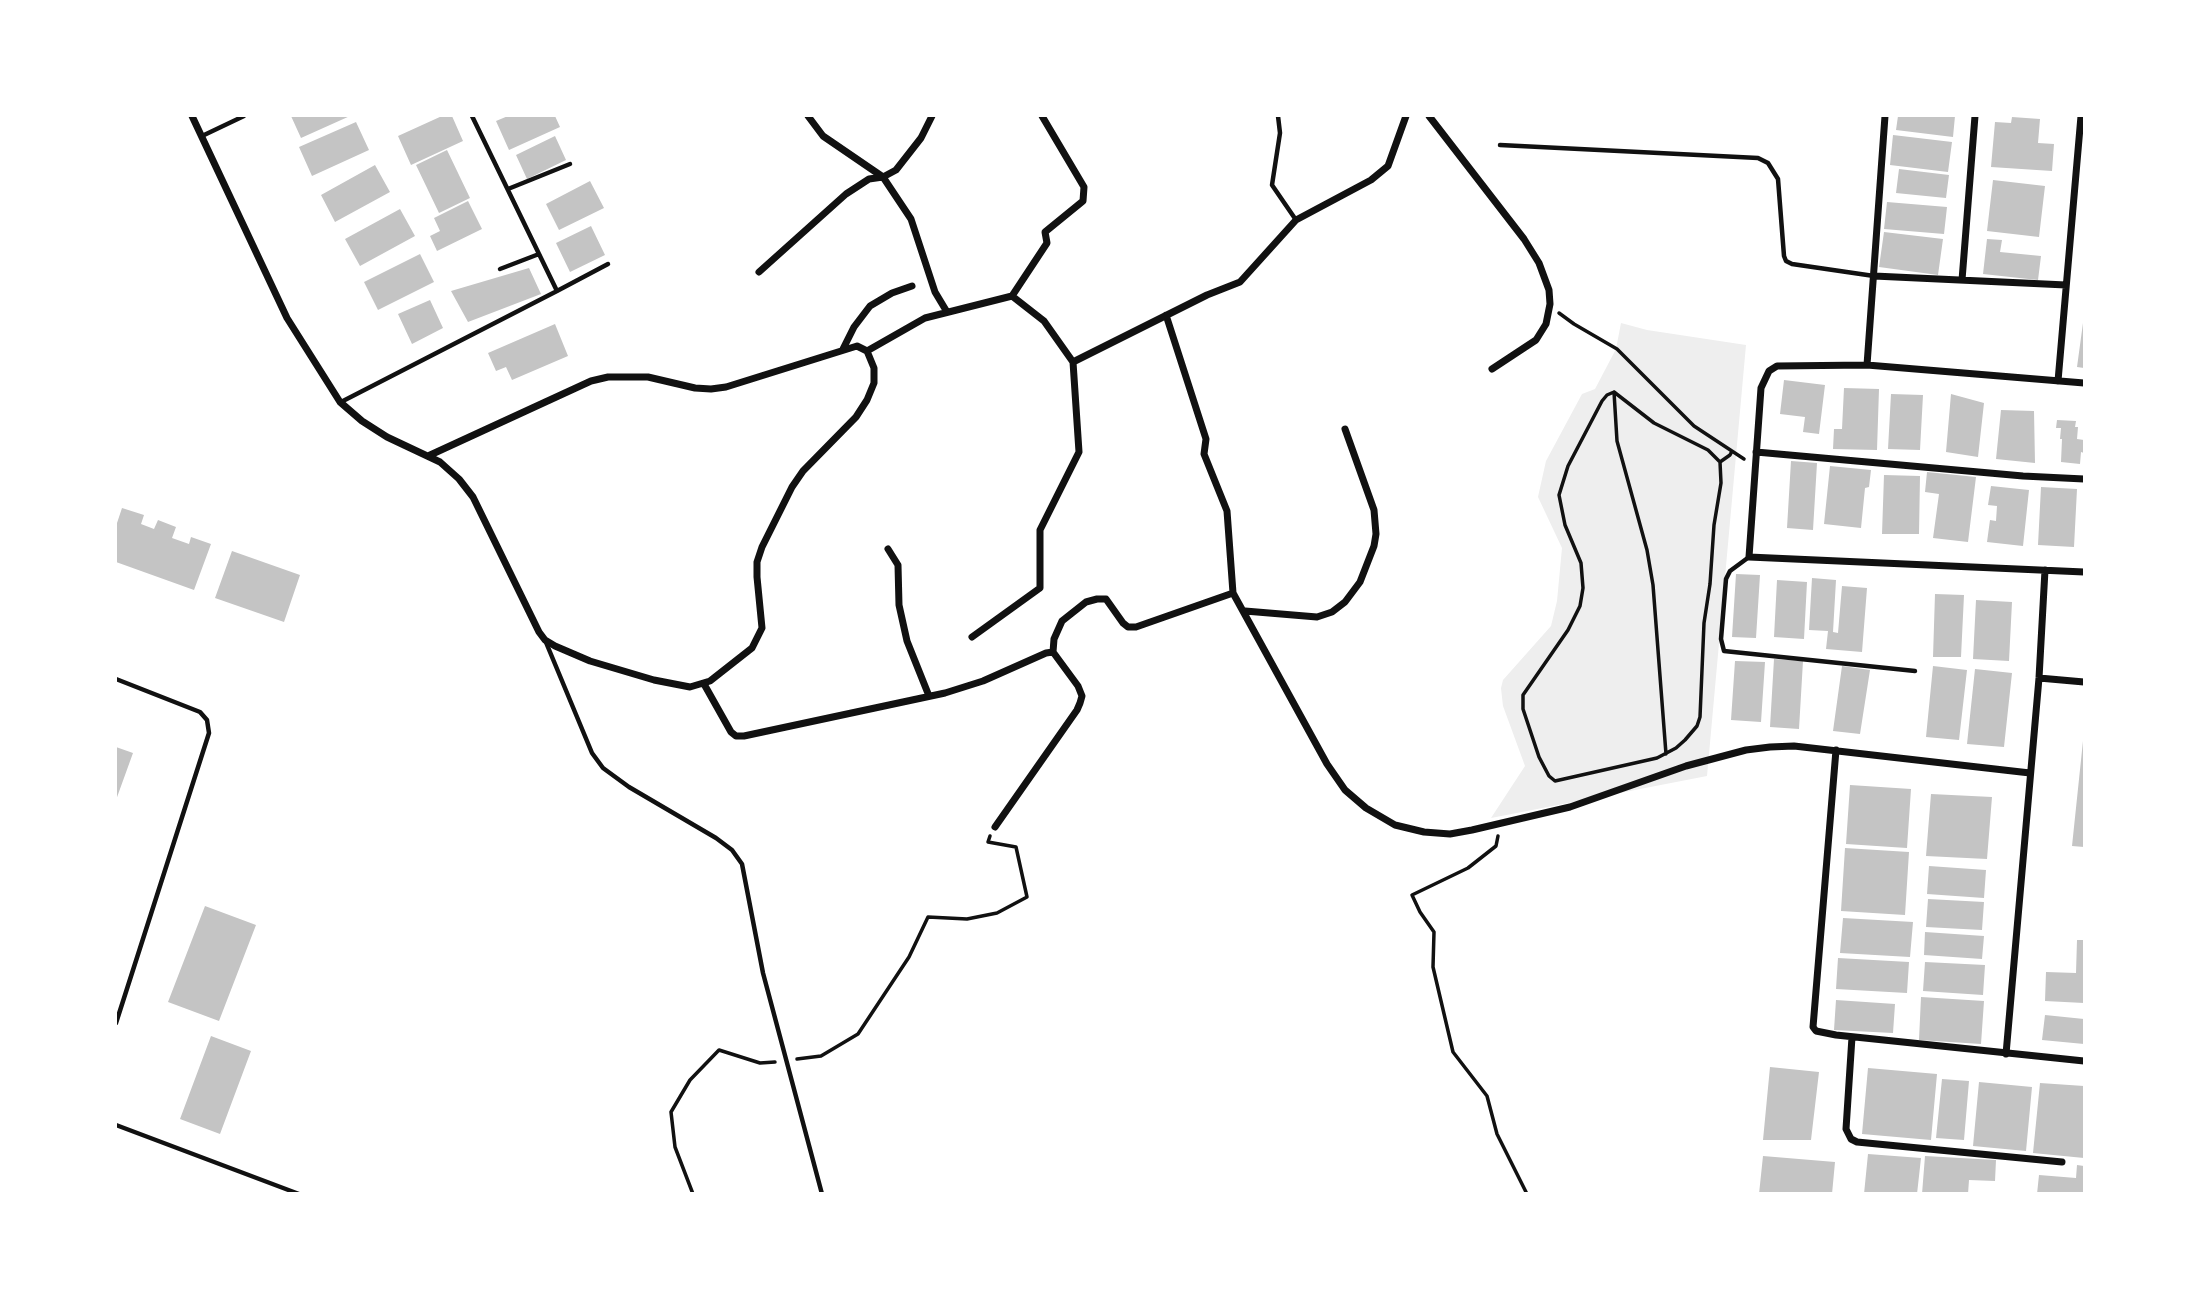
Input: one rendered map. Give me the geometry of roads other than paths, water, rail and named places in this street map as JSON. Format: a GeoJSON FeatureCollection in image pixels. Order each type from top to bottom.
{"type":"FeatureCollection","features":[{"type":"Feature","properties":{"kind":"street"},"geometry":{"type":"LineString","coordinates":[[192,116],[287,318],[340,402],[362,421],[450,470],[473,496],[539,632],[545,640],[590,661],[622,672],[690,687],[704,684],[743,656],[762,628],[757,562],[762,547],[803,471],[856,416],[867,400],[874,383],[874,368],[867,351],[857,346],[726,387],[711,389],[627,376],[591,381],[428,456]]}},
{"type":"Feature","properties":{"kind":"street"},"geometry":{"type":"LineString","coordinates":[[808,116],[823,136],[883,177],[911,219],[935,292],[947,312]]}},
{"type":"Feature","properties":{"kind":"street"},"geometry":{"type":"LineString","coordinates":[[759,272],[846,194],[869,179],[883,177],[896,170],[921,138],[932,116]]}},
{"type":"Feature","properties":{"kind":"street"},"geometry":{"type":"LineString","coordinates":[[867,351],[925,318],[1012,296],[1047,243],[1045,232],[1083,201],[1084,187],[1042,116]]}},
{"type":"Feature","properties":{"kind":"street"},"geometry":{"type":"LineString","coordinates":[[1073,362],[1207,295],[1240,282],[1296,220],[1371,180],[1388,166],[1406,116]]}},
{"type":"Feature","properties":{"kind":"street"},"geometry":{"type":"LineString","coordinates":[[1429,116],[1524,239],[1539,263],[1549,290],[1550,304],[1546,324],[1536,340],[1492,369]]}},
{"type":"Feature","properties":{"kind":"street"},"geometry":{"type":"LineString","coordinates":[[1867,365],[1885,116]]}},
{"type":"Feature","properties":{"kind":"street"},"geometry":{"type":"LineString","coordinates":[[1962,280],[1975,116]]}},
{"type":"Feature","properties":{"kind":"street"},"geometry":{"type":"LineString","coordinates":[[2058,381],[2081,116]]}},
{"type":"Feature","properties":{"kind":"street"},"geometry":{"type":"LineString","coordinates":[[1874,276],[2066,285]]}},
{"type":"Feature","properties":{"kind":"street"},"geometry":{"type":"LineString","coordinates":[[844,349],[854,327],[870,306],[892,293],[912,286]]}},
{"type":"Feature","properties":{"kind":"street"},"geometry":{"type":"LineString","coordinates":[[972,638],[1040,588],[1040,530],[1079,452],[1073,362],[1044,321],[1012,296]]}},
{"type":"Feature","properties":{"kind":"street"},"geometry":{"type":"LineString","coordinates":[[1166,315],[1206,439],[1205,454],[1227,511],[1233,593],[1327,764],[1345,790],[1366,808],[1395,825],[1424,832],[1450,834],[1570,807],[1686,766],[1746,750],[1794,746],[2030,773]]}},
{"type":"Feature","properties":{"kind":"street"},"geometry":{"type":"LineString","coordinates":[[2084,383],[1867,365],[1787,365],[1769,371],[1761,388],[1749,557],[2084,572]]}},
{"type":"Feature","properties":{"kind":"street"},"geometry":{"type":"LineString","coordinates":[[1245,611],[1317,617],[1332,612],[1346,602],[1360,582],[1377,534],[1374,510],[1345,429]]}},
{"type":"Feature","properties":{"kind":"street"},"geometry":{"type":"LineString","coordinates":[[1756,452],[2084,479]]}},
{"type":"Feature","properties":{"kind":"street"},"geometry":{"type":"LineString","coordinates":[[888,549],[898,565],[899,605],[907,641],[929,696]]}},
{"type":"Feature","properties":{"kind":"street"},"geometry":{"type":"LineString","coordinates":[[2006,1054],[2039,678],[2045,570]]}},
{"type":"Feature","properties":{"kind":"street"},"geometry":{"type":"LineString","coordinates":[[995,827],[1080,703],[1082,696],[1078,686],[1053,652],[1054,639],[1062,621],[1086,602],[1097,598],[1106,599],[1128,627],[1136,627],[1233,593]]}},
{"type":"Feature","properties":{"kind":"street"},"geometry":{"type":"LineString","coordinates":[[704,684],[731,732],[744,736],[929,696],[983,681],[1053,652]]}},
{"type":"Feature","properties":{"kind":"street"},"geometry":{"type":"LineString","coordinates":[[2039,678],[2084,682]]}},
{"type":"Feature","properties":{"kind":"street"},"geometry":{"type":"LineString","coordinates":[[1836,750],[1812,1019],[1816,1031],[2084,1061]]}},
{"type":"Feature","properties":{"kind":"street"},"geometry":{"type":"LineString","coordinates":[[1852,1037],[1846,1129],[1851,1139],[1857,1142],[2062,1161]]}},
{"type":"Feature","properties":{"kind":"lane"},"geometry":{"type":"LineString","coordinates":[[202,136],[244,116]]}},
{"type":"Feature","properties":{"kind":"lane"},"geometry":{"type":"LineString","coordinates":[[472,116],[557,291]]}},
{"type":"Feature","properties":{"kind":"lane"},"geometry":{"type":"LineString","coordinates":[[1278,116],[1280,133],[1272,185],[1296,220]]}},
{"type":"Feature","properties":{"kind":"lane"},"geometry":{"type":"LineString","coordinates":[[1500,145],[1758,158],[1768,163],[1779,179],[1786,261],[1874,276]]}},
{"type":"Feature","properties":{"kind":"lane"},"geometry":{"type":"LineString","coordinates":[[508,190],[570,164]]}},
{"type":"Feature","properties":{"kind":"lane"},"geometry":{"type":"LineString","coordinates":[[500,269],[539,254]]}},
{"type":"Feature","properties":{"kind":"lane"},"geometry":{"type":"LineString","coordinates":[[340,402],[608,264]]}},
{"type":"Feature","properties":{"kind":"lane"},"geometry":{"type":"LineString","coordinates":[[1749,557],[1735,566],[1726,579],[1721,639],[1724,651],[1915,671]]}},
{"type":"Feature","properties":{"kind":"lane"},"geometry":{"type":"LineString","coordinates":[[545,640],[592,753],[603,768],[629,787],[716,838],[732,850],[742,864],[763,973],[822,1194]]}},
{"type":"Feature","properties":{"kind":"lane"},"geometry":{"type":"LineString","coordinates":[[116,679],[200,712],[207,720],[209,733],[116,1024]]}},
{"type":"Feature","properties":{"kind":"lane"},"geometry":{"type":"LineString","coordinates":[[116,994],[125,997]]}},
{"type":"Feature","properties":{"kind":"lane"},"geometry":{"type":"LineString","coordinates":[[116,1125],[299,1194]]}}]}
